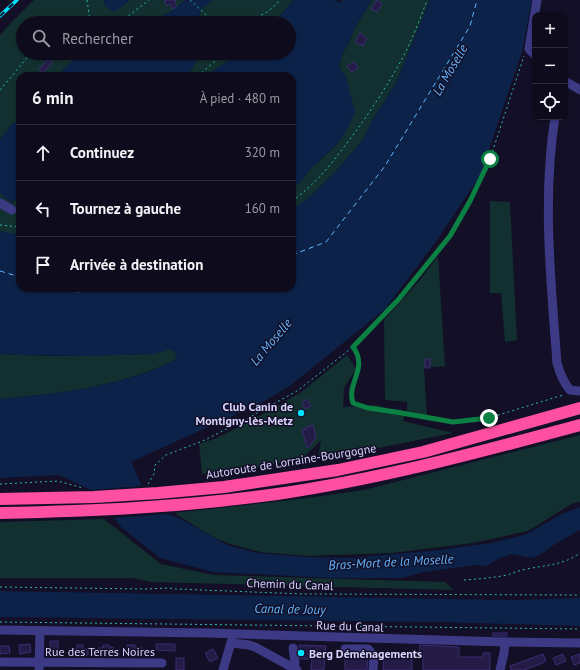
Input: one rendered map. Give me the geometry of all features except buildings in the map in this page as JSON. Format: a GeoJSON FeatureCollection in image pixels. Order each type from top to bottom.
{"type":"FeatureCollection","features":[{"type":"Feature","properties":{"kind":"highway","name":"Autoroute de Lorraine-Bourgogne"},"geometry":{"type":"LineString","coordinates":[[0,499],[94,497],[158,493],[224,487],[338,470],[423,452],[580,408]]}},
{"type":"Feature","properties":{"kind":"highway"},"geometry":{"type":"LineString","coordinates":[[0,513],[102,510],[163,506],[278,493],[385,474],[451,460],[580,425]]}},
{"type":"Feature","properties":{"kind":"street"},"geometry":{"type":"LineString","coordinates":[[532,48],[537,0]]}},
{"type":"Feature","properties":{"kind":"street"},"geometry":{"type":"LineString","coordinates":[[568,84],[580,90]]}},
{"type":"Feature","properties":{"kind":"street"},"geometry":{"type":"LineString","coordinates":[[555,120],[550,160],[550,274],[557,363],[560,377],[575,390]]}},
{"type":"Feature","properties":{"kind":"street"},"geometry":{"type":"LineString","coordinates":[[0,203],[12,210]]}},
{"type":"Feature","properties":{"kind":"street","name":"Rue du Canal"},"geometry":{"type":"LineString","coordinates":[[0,630],[232,638],[580,643]]}},
{"type":"Feature","properties":{"kind":"street"},"geometry":{"type":"LineString","coordinates":[[39,666],[40,631]]}},
{"type":"Feature","properties":{"kind":"street"},"geometry":{"type":"LineString","coordinates":[[223,670],[232,638],[256,647],[295,669]]}},
{"type":"Feature","properties":{"kind":"street"},"geometry":{"type":"LineString","coordinates":[[500,670],[505,642]]}},
{"type":"Feature","properties":{"kind":"street"},"geometry":{"type":"LineString","coordinates":[[293,648],[295,669]]}},
{"type":"Feature","properties":{"kind":"street"},"geometry":{"type":"LineString","coordinates":[[345,649],[368,649],[374,656],[374,670]]}},
{"type":"Feature","properties":{"kind":"street","name":"Rue des Terres Noires"},"geometry":{"type":"LineString","coordinates":[[0,662],[39,666],[162,663]]}},
{"type":"Feature","properties":{"kind":"path"},"geometry":{"type":"LineString","coordinates":[[87,0],[89,16]]}},
{"type":"Feature","properties":{"kind":"path"},"geometry":{"type":"LineString","coordinates":[[128,16],[149,0]]}},
{"type":"Feature","properties":{"kind":"path"},"geometry":{"type":"LineString","coordinates":[[190,0],[208,16]]}},
{"type":"Feature","properties":{"kind":"path"},"geometry":{"type":"LineString","coordinates":[[260,16],[273,8],[280,0]]}},
{"type":"Feature","properties":{"kind":"path"},"geometry":{"type":"LineString","coordinates":[[296,198],[306,191],[328,170],[361,124],[394,72],[416,30],[427,0]]}},
{"type":"Feature","properties":{"kind":"path"},"geometry":{"type":"LineString","coordinates":[[146,487],[154,474],[155,466],[166,456],[223,431],[297,391],[353,347],[398,300],[450,236],[470,201],[490,159],[524,57],[532,52]]}},
{"type":"Feature","properties":{"kind":"path"},"geometry":{"type":"LineString","coordinates":[[0,90],[25,60]]}},
{"type":"Feature","properties":{"kind":"path"},"geometry":{"type":"LineString","coordinates":[[203,72],[215,60]]}},
{"type":"Feature","properties":{"kind":"path"},"geometry":{"type":"LineString","coordinates":[[0,225],[16,227]]}},
{"type":"Feature","properties":{"kind":"path"},"geometry":{"type":"LineString","coordinates":[[353,347],[358,354],[360,361],[350,395],[353,403],[368,408],[438,420],[466,422],[489,418],[562,396],[575,390]]}},
{"type":"Feature","properties":{"kind":"path"},"geometry":{"type":"LineString","coordinates":[[0,484],[58,481],[84,488]]}},
{"type":"Feature","properties":{"kind":"path"},"geometry":{"type":"LineString","coordinates":[[464,580],[493,577],[529,568],[556,564],[569,560],[580,553]]}},
{"type":"Feature","properties":{"kind":"path","name":"Chemin du Canal"},"geometry":{"type":"LineString","coordinates":[[0,587],[169,588],[304,594],[580,595]]}},
{"type":"Feature","properties":{"kind":"path"},"geometry":{"type":"LineString","coordinates":[[0,622],[580,629]]}},
{"type":"Feature","properties":{"kind":"green space"},"geometry":{"type":"Polygon","coordinates":[[[34,0],[104,0],[105,6],[123,6],[129,0],[185,0],[174,10],[162,16],[18,16],[34,0]]]}},
{"type":"Feature","properties":{"kind":"green space"},"geometry":{"type":"Polygon","coordinates":[[[213,0],[293,0],[280,16],[199,16],[202,8],[213,0]]]}},
{"type":"Feature","properties":{"kind":"green space"},"geometry":{"type":"Polygon","coordinates":[[[372,0],[430,0],[396,83],[371,123],[363,140],[337,170],[312,195],[296,207],[296,185],[313,166],[339,142],[349,92],[346,76],[341,71],[339,65],[343,52],[348,45],[355,27],[372,0]]]}},
{"type":"Feature","properties":{"kind":"green space"},"geometry":{"type":"Polygon","coordinates":[[[16,18],[16,60],[74,60],[62,72],[16,72],[16,123],[11,125],[0,140],[0,35],[16,18]]]}},
{"type":"Feature","properties":{"kind":"green space"},"geometry":{"type":"Polygon","coordinates":[[[197,60],[230,60],[212,72],[189,72],[197,60]]]}},
{"type":"Feature","properties":{"kind":"green space"},"geometry":{"type":"Polygon","coordinates":[[[0,193],[12,203],[16,199],[16,234],[0,231],[0,193]]]}},
{"type":"Feature","properties":{"kind":"green space"},"geometry":{"type":"Polygon","coordinates":[[[490,201],[510,202],[517,340],[505,342],[501,293],[490,293],[490,201]]]}},
{"type":"Feature","properties":{"kind":"green space"},"geometry":{"type":"Polygon","coordinates":[[[438,256],[445,366],[424,368],[427,416],[407,411],[407,402],[385,400],[384,320],[420,280],[438,256]]]}},
{"type":"Feature","properties":{"kind":"green space"},"geometry":{"type":"Polygon","coordinates":[[[174,350],[177,359],[135,376],[67,391],[0,399],[0,354],[84,356],[140,354],[174,350]]]}},
{"type":"Feature","properties":{"kind":"green space","name":"Club Canin de Montigny-lès-Metz"},"geometry":{"type":"Polygon","coordinates":[[[347,355],[356,369],[344,388],[343,407],[377,405],[405,415],[403,421],[453,433],[318,460],[321,440],[301,460],[202,474],[199,444],[217,438],[300,393],[347,355]]]}},
{"type":"Feature","properties":{"kind":"green space"},"geometry":{"type":"Polygon","coordinates":[[[580,435],[580,502],[573,503],[528,531],[473,543],[392,553],[306,556],[260,552],[227,543],[213,537],[174,513],[300,499],[364,490],[580,435]]]}},
{"type":"Feature","properties":{"kind":"green space"},"geometry":{"type":"Polygon","coordinates":[[[104,519],[161,564],[214,575],[445,582],[454,590],[151,582],[133,578],[0,578],[0,522],[104,519]]]}},
{"type":"Feature","properties":{"kind":"water"},"geometry":{"type":"Polygon","coordinates":[[[104,0],[129,0],[113,12],[105,6],[104,0]]]}},
{"type":"Feature","properties":{"kind":"water"},"geometry":{"type":"Polygon","coordinates":[[[185,0],[213,0],[202,8],[199,12],[199,16],[162,16],[174,10],[185,0]]]}},
{"type":"Feature","properties":{"kind":"water"},"geometry":{"type":"Polygon","coordinates":[[[293,0],[334,0],[341,3],[342,0],[372,0],[355,27],[348,45],[343,52],[339,65],[341,71],[346,76],[355,112],[350,124],[339,142],[313,166],[296,185],[296,72],[212,72],[230,60],[296,60],[296,16],[280,16],[293,0]]]}},
{"type":"Feature","properties":{"kind":"water"},"geometry":{"type":"Polygon","coordinates":[[[430,0],[532,0],[522,52],[480,176],[435,243],[385,309],[291,385],[261,403],[131,462],[142,486],[168,514],[183,520],[227,545],[257,553],[306,557],[352,558],[441,550],[492,543],[527,534],[560,515],[580,507],[580,530],[555,544],[540,555],[531,558],[511,554],[498,559],[487,566],[477,565],[424,572],[402,578],[332,578],[213,572],[160,558],[122,528],[91,490],[59,475],[0,478],[0,399],[68,391],[114,382],[136,376],[177,359],[174,350],[167,350],[155,354],[87,356],[0,354],[0,231],[16,234],[16,292],[296,292],[296,207],[312,195],[337,170],[363,140],[371,123],[396,83],[430,0]]]}},
{"type":"Feature","properties":{"kind":"water"},"geometry":{"type":"Polygon","coordinates":[[[74,60],[197,60],[189,72],[62,72],[74,60]]]}},
{"type":"Feature","properties":{"kind":"water"},"geometry":{"type":"Polygon","coordinates":[[[16,122],[16,199],[11,203],[0,193],[0,140],[11,125],[16,122]]]}},
{"type":"Feature","properties":{"kind":"water","name":"Canal de Jouy"},"geometry":{"type":"Polygon","coordinates":[[[0,591],[513,600],[580,598],[580,626],[434,622],[0,617],[0,591]]]}},
{"type":"Feature","properties":{"kind":"pier"},"geometry":{"type":"Polygon","coordinates":[[[142,486],[168,514],[114,518],[91,490],[142,486]]]}},
{"type":"Feature","properties":{"kind":"ferry route"},"geometry":{"type":"LineString","coordinates":[[296,253],[326,242],[385,166],[470,26],[477,0]]}},
{"type":"Feature","properties":{"kind":"ferry route"},"geometry":{"type":"LineString","coordinates":[[0,271],[16,276]]}},
{"type":"Feature","properties":{"kind":"railway"},"geometry":{"type":"LineString","coordinates":[[0,16],[17,0]]}},
{"type":"Feature","properties":{"kind":"place","name":"Club Canin de Montigny-lès-Metz"},"geometry":{"type":"Point","coordinates":[301,413]}},
{"type":"Feature","properties":{"kind":"place","name":"Berg Déménagements"},"geometry":{"type":"Point","coordinates":[301,653]}},
{"type":"Feature","properties":{"kind":"route"},"geometry":{"type":"LineString","coordinates":[[489,418],[466,422],[438,420],[368,408],[353,403],[350,395],[354,386],[360,361],[358,354],[353,347],[398,300],[450,236],[470,201],[490,159]]}},
{"type":"Feature","properties":{"kind":"water label","name":"La Moselle"},"geometry":{"type":"Point","coordinates":[450,70]}},
{"type":"Feature","properties":{"kind":"water label","name":"La Moselle"},"geometry":{"type":"Point","coordinates":[271,342]}},
{"type":"Feature","properties":{"kind":"water label","name":"Bras-Mort de la Moselle"},"geometry":{"type":"Point","coordinates":[391,562]}}]}
